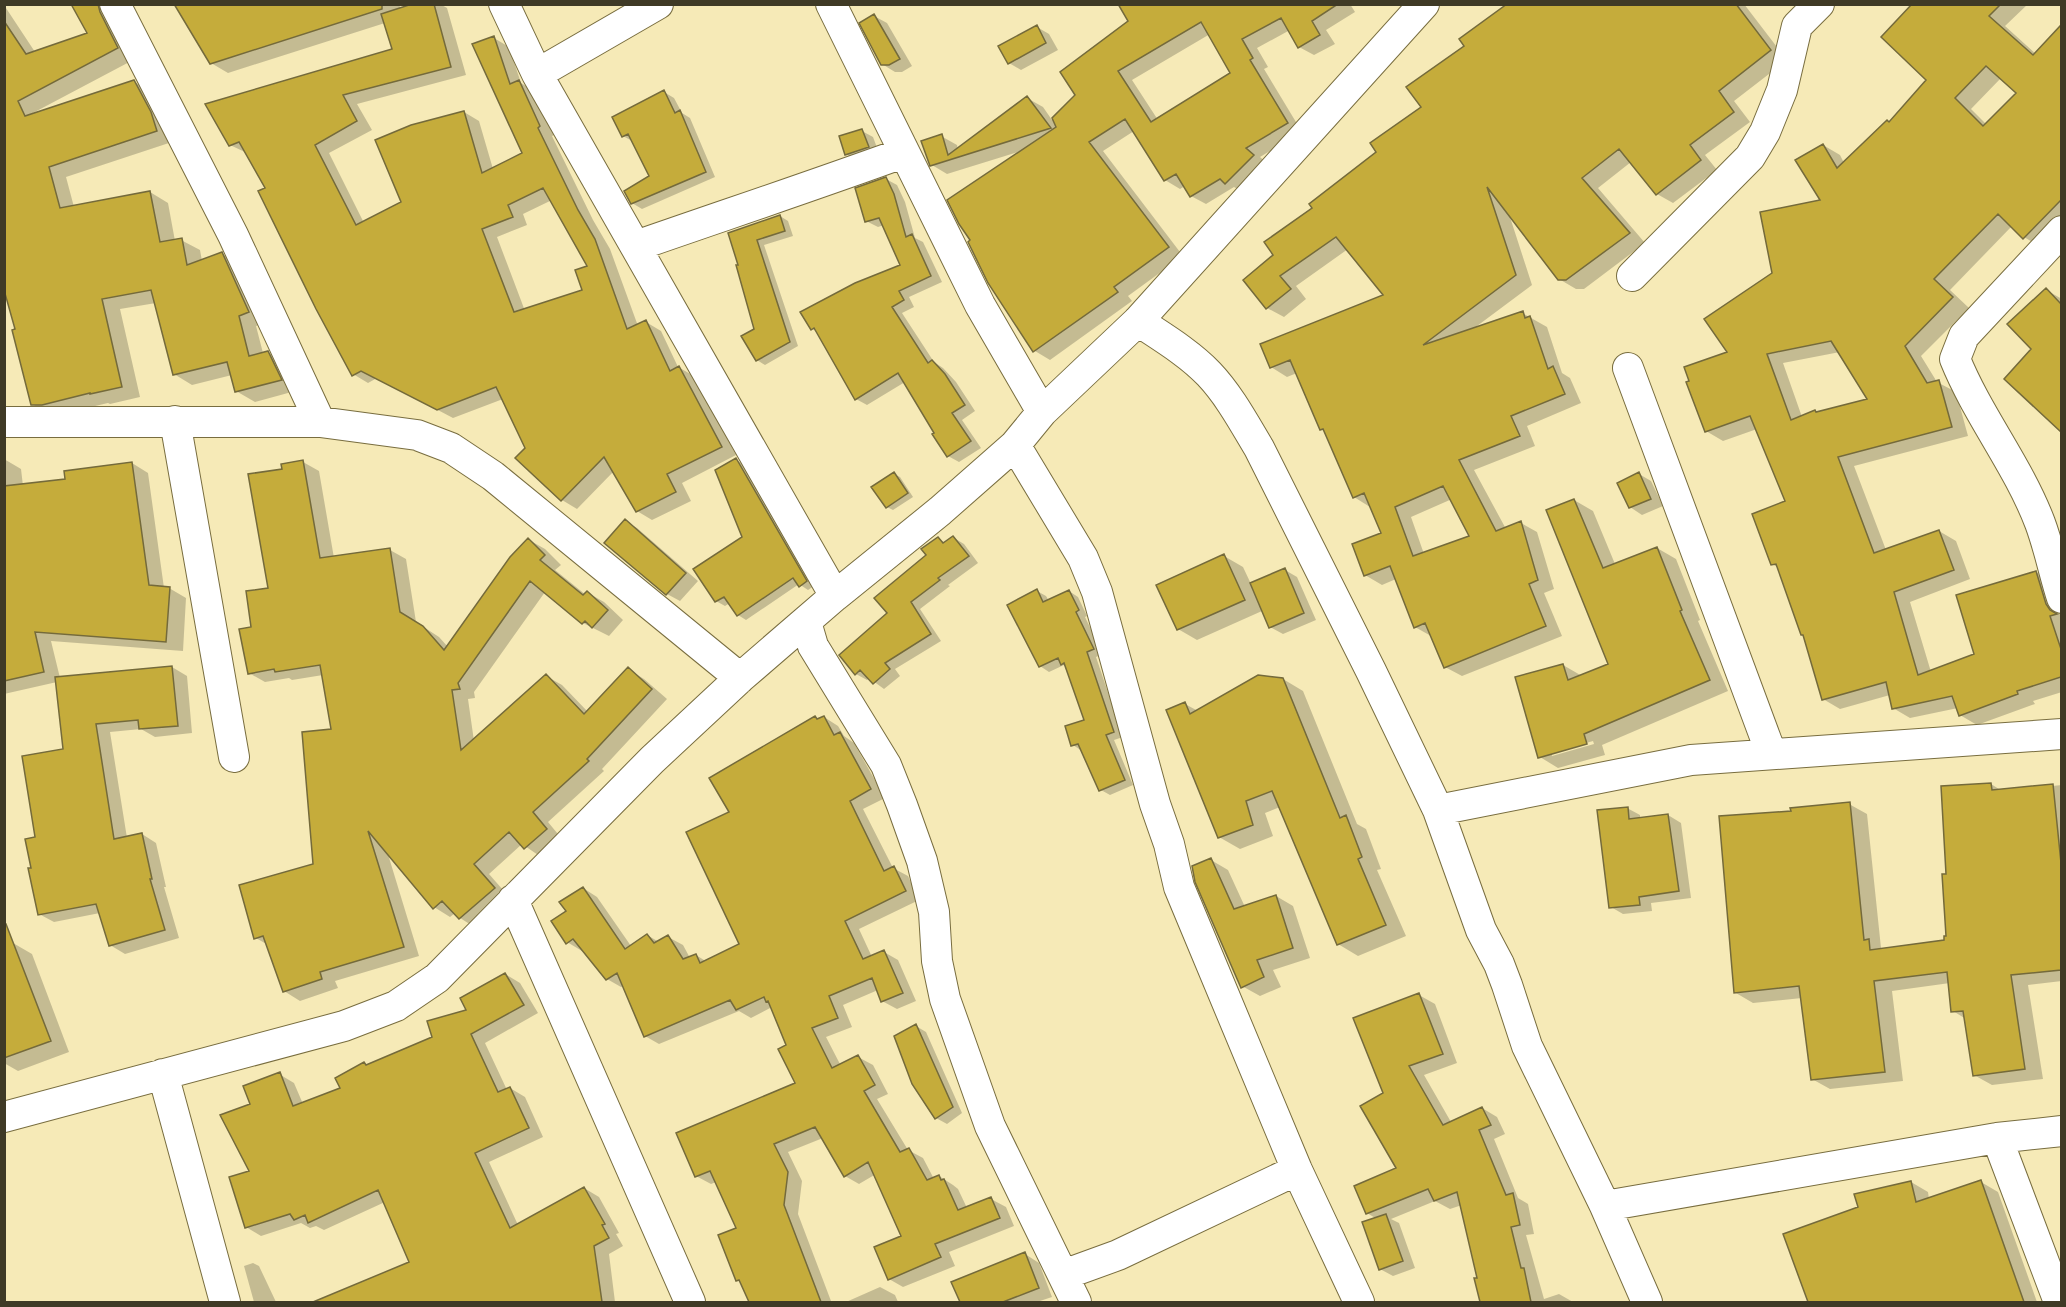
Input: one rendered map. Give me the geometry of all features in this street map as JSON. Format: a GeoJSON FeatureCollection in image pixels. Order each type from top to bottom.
{"type":"FeatureCollection","features":[{"type":"Feature","properties":{"kind":"street"},"geometry":{"type":"LineString","coordinates":[[115,4],[234,235],[320,422]]}},
{"type":"Feature","properties":{"kind":"street"},"geometry":{"type":"LineString","coordinates":[[504,4],[537,74],[836,596]]}},
{"type":"Feature","properties":{"kind":"street"},"geometry":{"type":"LineString","coordinates":[[537,74],[658,4]]}},
{"type":"Feature","properties":{"kind":"street"},"geometry":{"type":"LineString","coordinates":[[831,4],[980,305],[1042,412]]}},
{"type":"Feature","properties":{"kind":"street"},"geometry":{"type":"LineString","coordinates":[[4,1117],[344,1026],[396,1006],[438,978],[652,760],[740,678],[940,511],[1015,445],[1042,412],[1138,321],[1424,4]]}},
{"type":"Feature","properties":{"kind":"street"},"geometry":{"type":"LineString","coordinates":[[1632,276],[1750,157],[1765,132],[1782,90],[1790,15],[1819,4]]}},
{"type":"Feature","properties":{"kind":"street"},"geometry":{"type":"LineString","coordinates":[[636,246],[903,153]]}},
{"type":"Feature","properties":{"kind":"street"},"geometry":{"type":"LineString","coordinates":[[2061,231],[1964,336],[1955,359],[2040,523],[2061,598]]}},
{"type":"Feature","properties":{"kind":"street"},"geometry":{"type":"LineString","coordinates":[[1138,321],[1180,349],[1209,374],[1237,412],[1253,439],[1366,661],[1438,810],[1481,930],[1508,985],[1527,1046],[1605,1206],[1647,1302]]}},
{"type":"Feature","properties":{"kind":"street"},"geometry":{"type":"LineString","coordinates":[[1628,368],[1771,753]]}},
{"type":"Feature","properties":{"kind":"street"},"geometry":{"type":"LineString","coordinates":[[5,420],[320,422],[417,435],[451,448],[493,476],[740,678]]}},
{"type":"Feature","properties":{"kind":"street"},"geometry":{"type":"LineString","coordinates":[[175,421],[234,757]]}},
{"type":"Feature","properties":{"kind":"street"},"geometry":{"type":"LineString","coordinates":[[1015,445],[1083,558],[1097,592],[1155,804],[1169,844],[1179,887],[1298,1170],[1359,1302]]}},
{"type":"Feature","properties":{"kind":"street"},"geometry":{"type":"LineString","coordinates":[[806,622],[813,646],[886,765],[902,805],[922,861],[934,912],[938,961],[945,999],[990,1126],[1076,1302]]}},
{"type":"Feature","properties":{"kind":"street"},"geometry":{"type":"LineString","coordinates":[[1438,810],[1691,760],[2061,734]]}},
{"type":"Feature","properties":{"kind":"street"},"geometry":{"type":"LineString","coordinates":[[513,900],[690,1302]]}},
{"type":"Feature","properties":{"kind":"street"},"geometry":{"type":"LineString","coordinates":[[163,1074],[225,1302]]}},
{"type":"Feature","properties":{"kind":"street"},"geometry":{"type":"LineString","coordinates":[[1605,1206],[1997,1138],[2061,1131]]}},
{"type":"Feature","properties":{"kind":"street"},"geometry":{"type":"LineString","coordinates":[[1997,1138],[2059,1302]]}},
{"type":"Feature","properties":{"kind":"street"},"geometry":{"type":"LineString","coordinates":[[1063,1275],[1118,1255],[1298,1170]]}},
{"type":"Feature","properties":{"kind":"building"},"geometry":{"type":"Polygon","coordinates":[[[71,4],[98,4],[118,48],[18,101],[25,116],[134,80],[151,112],[157,131],[49,167],[60,208],[150,191],[160,242],[182,238],[187,265],[222,252],[249,312],[239,316],[249,356],[268,351],[282,380],[235,392],[227,362],[173,375],[151,290],[102,299],[122,387],[42,405],[31,405],[4,290],[4,21],[26,54],[87,33],[71,4]]]}},
{"type":"Feature","properties":{"kind":"building"},"geometry":{"type":"Polygon","coordinates":[[[174,4],[382,4],[382,9],[210,64],[174,4]]]}},
{"type":"Feature","properties":{"kind":"building"},"geometry":{"type":"Polygon","coordinates":[[[412,4],[434,4],[451,67],[343,95],[357,121],[315,145],[356,225],[401,202],[375,140],[411,125],[464,111],[482,173],[522,153],[472,44],[494,36],[510,84],[519,80],[540,126],[538,128],[578,210],[595,239],[627,329],[646,320],[670,371],[679,366],[722,447],[667,474],[676,492],[636,512],[604,457],[561,501],[515,458],[525,448],[496,387],[437,410],[361,371],[352,376],[258,191],[265,188],[239,142],[229,146],[205,104],[392,49],[381,14],[412,4]],[[543,188],[508,205],[513,217],[482,229],[514,312],[582,290],[575,270],[587,266],[543,188]]]}},
{"type":"Feature","properties":{"kind":"building"},"geometry":{"type":"Polygon","coordinates":[[[1118,4],[1338,4],[1312,21],[1320,35],[1298,48],[1281,18],[1242,39],[1253,58],[1250,60],[1288,123],[1246,148],[1254,155],[1225,184],[1220,179],[1190,197],[1176,174],[1164,181],[1125,119],[1089,142],[1169,247],[1114,287],[1118,292],[1033,352],[988,283],[968,242],[970,240],[947,200],[1056,127],[1052,118],[1075,95],[1060,72],[1128,21],[1118,4]],[[1201,22],[1118,71],[1151,122],[1230,73],[1201,22]]]}},
{"type":"Feature","properties":{"kind":"building"},"geometry":{"type":"Polygon","coordinates":[[[1507,4],[1736,4],[1771,50],[1719,91],[1734,112],[1690,145],[1701,160],[1656,195],[1619,149],[1582,178],[1630,233],[1566,280],[1558,280],[1487,187],[1516,275],[1423,345],[1523,311],[1525,318],[1530,316],[1548,369],[1553,366],[1565,394],[1511,416],[1520,436],[1459,460],[1496,531],[1521,521],[1538,580],[1529,584],[1546,626],[1444,668],[1425,623],[1414,628],[1390,566],[1364,576],[1352,544],[1381,533],[1364,493],[1353,498],[1290,360],[1270,368],[1260,344],[1383,295],[1336,237],[1280,276],[1291,289],[1266,309],[1243,280],[1273,255],[1264,242],[1312,208],[1309,204],[1376,152],[1370,143],[1421,107],[1406,87],[1464,46],[1459,39],[1507,4]],[[1443,486],[1395,507],[1413,556],[1469,536],[1443,486]]]}},
{"type":"Feature","properties":{"kind":"building"},"geometry":{"type":"Polygon","coordinates":[[[1912,4],[2001,4],[1989,16],[2033,55],[2061,25],[2061,200],[2023,239],[1998,214],[1934,279],[1953,297],[1905,346],[1927,383],[1939,380],[1952,427],[1838,457],[1874,553],[1939,530],[1954,570],[1894,592],[1918,675],[1974,654],[1956,595],[2036,571],[2046,604],[2057,614],[2050,616],[2061,649],[2061,677],[2017,691],[2018,694],[1959,716],[1952,696],[1892,709],[1886,682],[1822,700],[1803,635],[1801,635],[1776,564],[1771,565],[1752,514],[1785,501],[1750,416],[1705,432],[1686,382],[1689,381],[1684,367],[1727,352],[1704,319],[1772,273],[1760,212],[1820,200],[1795,160],[1823,144],[1837,168],[1887,120],[1889,122],[1926,80],[1881,37],[1912,4]],[[1986,66],[1955,98],[1983,126],[2016,93],[1986,66]],[[1831,341],[1767,354],[1791,420],[1815,410],[1816,412],[1867,399],[1831,341]]]}},
{"type":"Feature","properties":{"kind":"building"},"geometry":{"type":"Polygon","coordinates":[[[874,14],[900,59],[889,65],[881,65],[859,23],[874,14]]]}},
{"type":"Feature","properties":{"kind":"building"},"geometry":{"type":"Polygon","coordinates":[[[1037,25],[1046,43],[1008,64],[998,46],[1037,25]]]}},
{"type":"Feature","properties":{"kind":"building"},"geometry":{"type":"Polygon","coordinates":[[[664,90],[675,113],[680,110],[706,172],[631,204],[624,191],[649,176],[628,134],[622,137],[612,117],[664,90]]]}},
{"type":"Feature","properties":{"kind":"building"},"geometry":{"type":"Polygon","coordinates":[[[1027,96],[1051,128],[930,166],[921,141],[942,134],[948,155],[1027,96]]]}},
{"type":"Feature","properties":{"kind":"building"},"geometry":{"type":"Polygon","coordinates":[[[862,129],[869,147],[845,155],[839,136],[862,129]]]}},
{"type":"Feature","properties":{"kind":"building"},"geometry":{"type":"Polygon","coordinates":[[[886,177],[894,194],[906,237],[912,234],[931,276],[899,291],[904,300],[892,307],[928,363],[932,360],[945,374],[965,405],[952,413],[971,441],[947,457],[898,373],[855,400],[814,328],[811,330],[800,312],[855,283],[900,265],[879,218],[865,222],[855,188],[886,177]]]}},
{"type":"Feature","properties":{"kind":"building"},"geometry":{"type":"Polygon","coordinates":[[[780,215],[785,231],[757,240],[790,342],[756,361],[741,336],[754,329],[728,233],[780,215]]]}},
{"type":"Feature","properties":{"kind":"building"},"geometry":{"type":"Polygon","coordinates":[[[2046,288],[2061,304],[2061,432],[2004,379],[2031,349],[2007,324],[2046,288]]]}},
{"type":"Feature","properties":{"kind":"building"},"geometry":{"type":"Polygon","coordinates":[[[736,458],[807,581],[799,587],[793,578],[737,616],[724,597],[715,602],[693,569],[742,537],[715,470],[736,458]]]}},
{"type":"Feature","properties":{"kind":"building"},"geometry":{"type":"Polygon","coordinates":[[[303,460],[320,558],[390,548],[400,612],[423,626],[444,650],[510,557],[528,538],[545,555],[540,560],[583,595],[587,591],[608,610],[592,628],[585,621],[582,624],[530,581],[458,683],[460,689],[452,690],[461,750],[546,674],[584,714],[628,667],[652,689],[587,759],[589,761],[533,812],[547,829],[524,849],[509,832],[474,864],[495,888],[459,919],[442,901],[433,909],[368,831],[404,947],[320,972],[322,979],[283,992],[263,936],[254,939],[239,885],[313,864],[302,732],[331,729],[320,665],[248,674],[239,629],[251,627],[246,591],[268,588],[248,474],[282,469],[281,464],[303,460]]]}},
{"type":"Feature","properties":{"kind":"building"},"geometry":{"type":"Polygon","coordinates":[[[132,462],[149,585],[170,587],[166,642],[35,632],[44,672],[4,681],[4,486],[65,479],[64,471],[132,462]]]}},
{"type":"Feature","properties":{"kind":"building"},"geometry":{"type":"Polygon","coordinates":[[[894,472],[908,493],[886,508],[871,487],[894,472]]]}},
{"type":"Feature","properties":{"kind":"building"},"geometry":{"type":"Polygon","coordinates":[[[1639,472],[1651,499],[1629,508],[1617,483],[1639,472]]]}},
{"type":"Feature","properties":{"kind":"building"},"geometry":{"type":"Polygon","coordinates":[[[1574,499],[1603,568],[1657,547],[1682,610],[1680,611],[1710,680],[1584,734],[1587,744],[1538,758],[1515,677],[1563,664],[1568,680],[1608,664],[1546,510],[1574,499]]]}},
{"type":"Feature","properties":{"kind":"building"},"geometry":{"type":"Polygon","coordinates":[[[625,519],[686,573],[666,595],[604,543],[625,519]]]}},
{"type":"Feature","properties":{"kind":"building"},"geometry":{"type":"Polygon","coordinates":[[[953,536],[969,556],[938,578],[940,580],[911,602],[931,634],[885,663],[890,669],[873,684],[860,670],[855,675],[839,655],[887,613],[874,598],[926,555],[921,549],[938,537],[943,543],[953,536]]]}},
{"type":"Feature","properties":{"kind":"building"},"geometry":{"type":"Polygon","coordinates":[[[1224,554],[1245,600],[1177,630],[1156,585],[1224,554]]]}},
{"type":"Feature","properties":{"kind":"building"},"geometry":{"type":"Polygon","coordinates":[[[1285,568],[1304,613],[1269,628],[1250,583],[1285,568]]]}},
{"type":"Feature","properties":{"kind":"building"},"geometry":{"type":"Polygon","coordinates":[[[1037,589],[1043,602],[1069,590],[1079,610],[1076,612],[1094,649],[1087,652],[1114,732],[1106,735],[1125,780],[1099,791],[1078,744],[1071,746],[1065,726],[1084,720],[1064,663],[1061,665],[1058,658],[1039,667],[1007,605],[1037,589]]]}},
{"type":"Feature","properties":{"kind":"building"},"geometry":{"type":"Polygon","coordinates":[[[172,666],[178,726],[139,729],[138,720],[96,724],[114,839],[142,833],[152,879],[150,879],[165,930],[109,946],[96,904],[38,915],[28,868],[31,868],[25,839],[35,837],[22,756],[63,749],[55,677],[172,666]]]}},
{"type":"Feature","properties":{"kind":"building"},"geometry":{"type":"Polygon","coordinates":[[[1258,675],[1283,678],[1340,818],[1346,815],[1362,857],[1358,859],[1386,925],[1337,945],[1272,791],[1246,801],[1253,825],[1218,838],[1166,710],[1185,702],[1190,714],[1258,675]]]}},
{"type":"Feature","properties":{"kind":"building"},"geometry":{"type":"Polygon","coordinates":[[[815,716],[817,719],[824,716],[834,735],[840,732],[871,789],[850,801],[884,871],[894,866],[906,891],[845,921],[863,959],[884,950],[903,993],[881,1002],[872,978],[829,996],[838,1018],[812,1028],[832,1068],[858,1055],[875,1085],[864,1091],[900,1152],[909,1148],[927,1180],[939,1175],[941,1180],[944,1179],[958,1210],[991,1197],[1000,1218],[935,1244],[941,1257],[888,1280],[874,1247],[901,1236],[868,1162],[844,1177],[815,1127],[774,1144],[788,1172],[784,1205],[821,1302],[749,1302],[739,1280],[736,1281],[718,1235],[736,1228],[710,1171],[695,1177],[676,1133],[795,1083],[778,1049],[786,1045],[768,1001],[766,1002],[764,997],[736,1010],[730,1000],[644,1037],[617,973],[606,980],[573,939],[566,944],[551,921],[566,911],[559,902],[583,887],[625,949],[647,934],[654,943],[668,935],[683,959],[696,954],[700,963],[739,944],[686,832],[729,812],[709,778],[815,716]]]}},
{"type":"Feature","properties":{"kind":"building"},"geometry":{"type":"Polygon","coordinates":[[[1991,783],[1992,790],[2053,784],[2061,863],[2061,970],[2011,975],[2025,1069],[1973,1076],[1963,1011],[1951,1012],[1947,972],[1874,981],[1885,1072],[1811,1080],[1799,986],[1734,993],[1719,816],[1791,811],[1790,808],[1850,802],[1864,940],[1869,939],[1870,950],[1944,940],[1946,936],[1942,874],[1946,874],[1941,786],[1991,783]]]}},
{"type":"Feature","properties":{"kind":"building"},"geometry":{"type":"Polygon","coordinates":[[[1628,807],[1629,819],[1668,814],[1679,891],[1639,897],[1640,905],[1609,908],[1597,810],[1628,807]]]}},
{"type":"Feature","properties":{"kind":"building"},"geometry":{"type":"Polygon","coordinates":[[[1211,858],[1234,909],[1276,895],[1293,948],[1257,960],[1264,977],[1241,988],[1195,882],[1192,866],[1211,858]]]}},
{"type":"Feature","properties":{"kind":"building"},"geometry":{"type":"Polygon","coordinates":[[[6,924],[51,1041],[4,1058],[4,925],[6,924]]]}},
{"type":"Feature","properties":{"kind":"building"},"geometry":{"type":"Polygon","coordinates":[[[505,973],[524,1005],[471,1034],[498,1092],[510,1087],[529,1128],[475,1153],[510,1228],[584,1187],[605,1224],[602,1225],[609,1238],[594,1246],[602,1302],[313,1302],[409,1262],[378,1190],[308,1223],[305,1215],[294,1220],[290,1214],[245,1228],[229,1177],[249,1171],[220,1115],[250,1104],[243,1086],[280,1072],[293,1106],[340,1088],[335,1078],[364,1062],[366,1065],[432,1037],[427,1021],[466,1010],[460,998],[505,973]]]}},
{"type":"Feature","properties":{"kind":"building"},"geometry":{"type":"Polygon","coordinates":[[[1419,993],[1443,1054],[1409,1066],[1443,1125],[1482,1107],[1491,1125],[1479,1130],[1506,1195],[1513,1193],[1520,1225],[1511,1227],[1521,1268],[1524,1268],[1531,1302],[1480,1302],[1474,1278],[1477,1278],[1457,1192],[1434,1201],[1428,1189],[1366,1214],[1354,1186],[1396,1168],[1360,1106],[1383,1093],[1353,1018],[1419,993]]]}},
{"type":"Feature","properties":{"kind":"building"},"geometry":{"type":"Polygon","coordinates":[[[916,1024],[953,1107],[935,1119],[912,1084],[894,1036],[916,1024]]]}},
{"type":"Feature","properties":{"kind":"building"},"geometry":{"type":"Polygon","coordinates":[[[1981,1180],[2024,1302],[1808,1302],[1783,1234],[1858,1207],[1854,1194],[1911,1181],[1916,1202],[1981,1180]]]}},
{"type":"Feature","properties":{"kind":"building"},"geometry":{"type":"Polygon","coordinates":[[[1386,1214],[1403,1261],[1379,1270],[1362,1222],[1386,1214]]]}},
{"type":"Feature","properties":{"kind":"building"},"geometry":{"type":"Polygon","coordinates":[[[1025,1252],[1039,1288],[1003,1302],[960,1302],[951,1282],[1025,1252]]]}}]}
